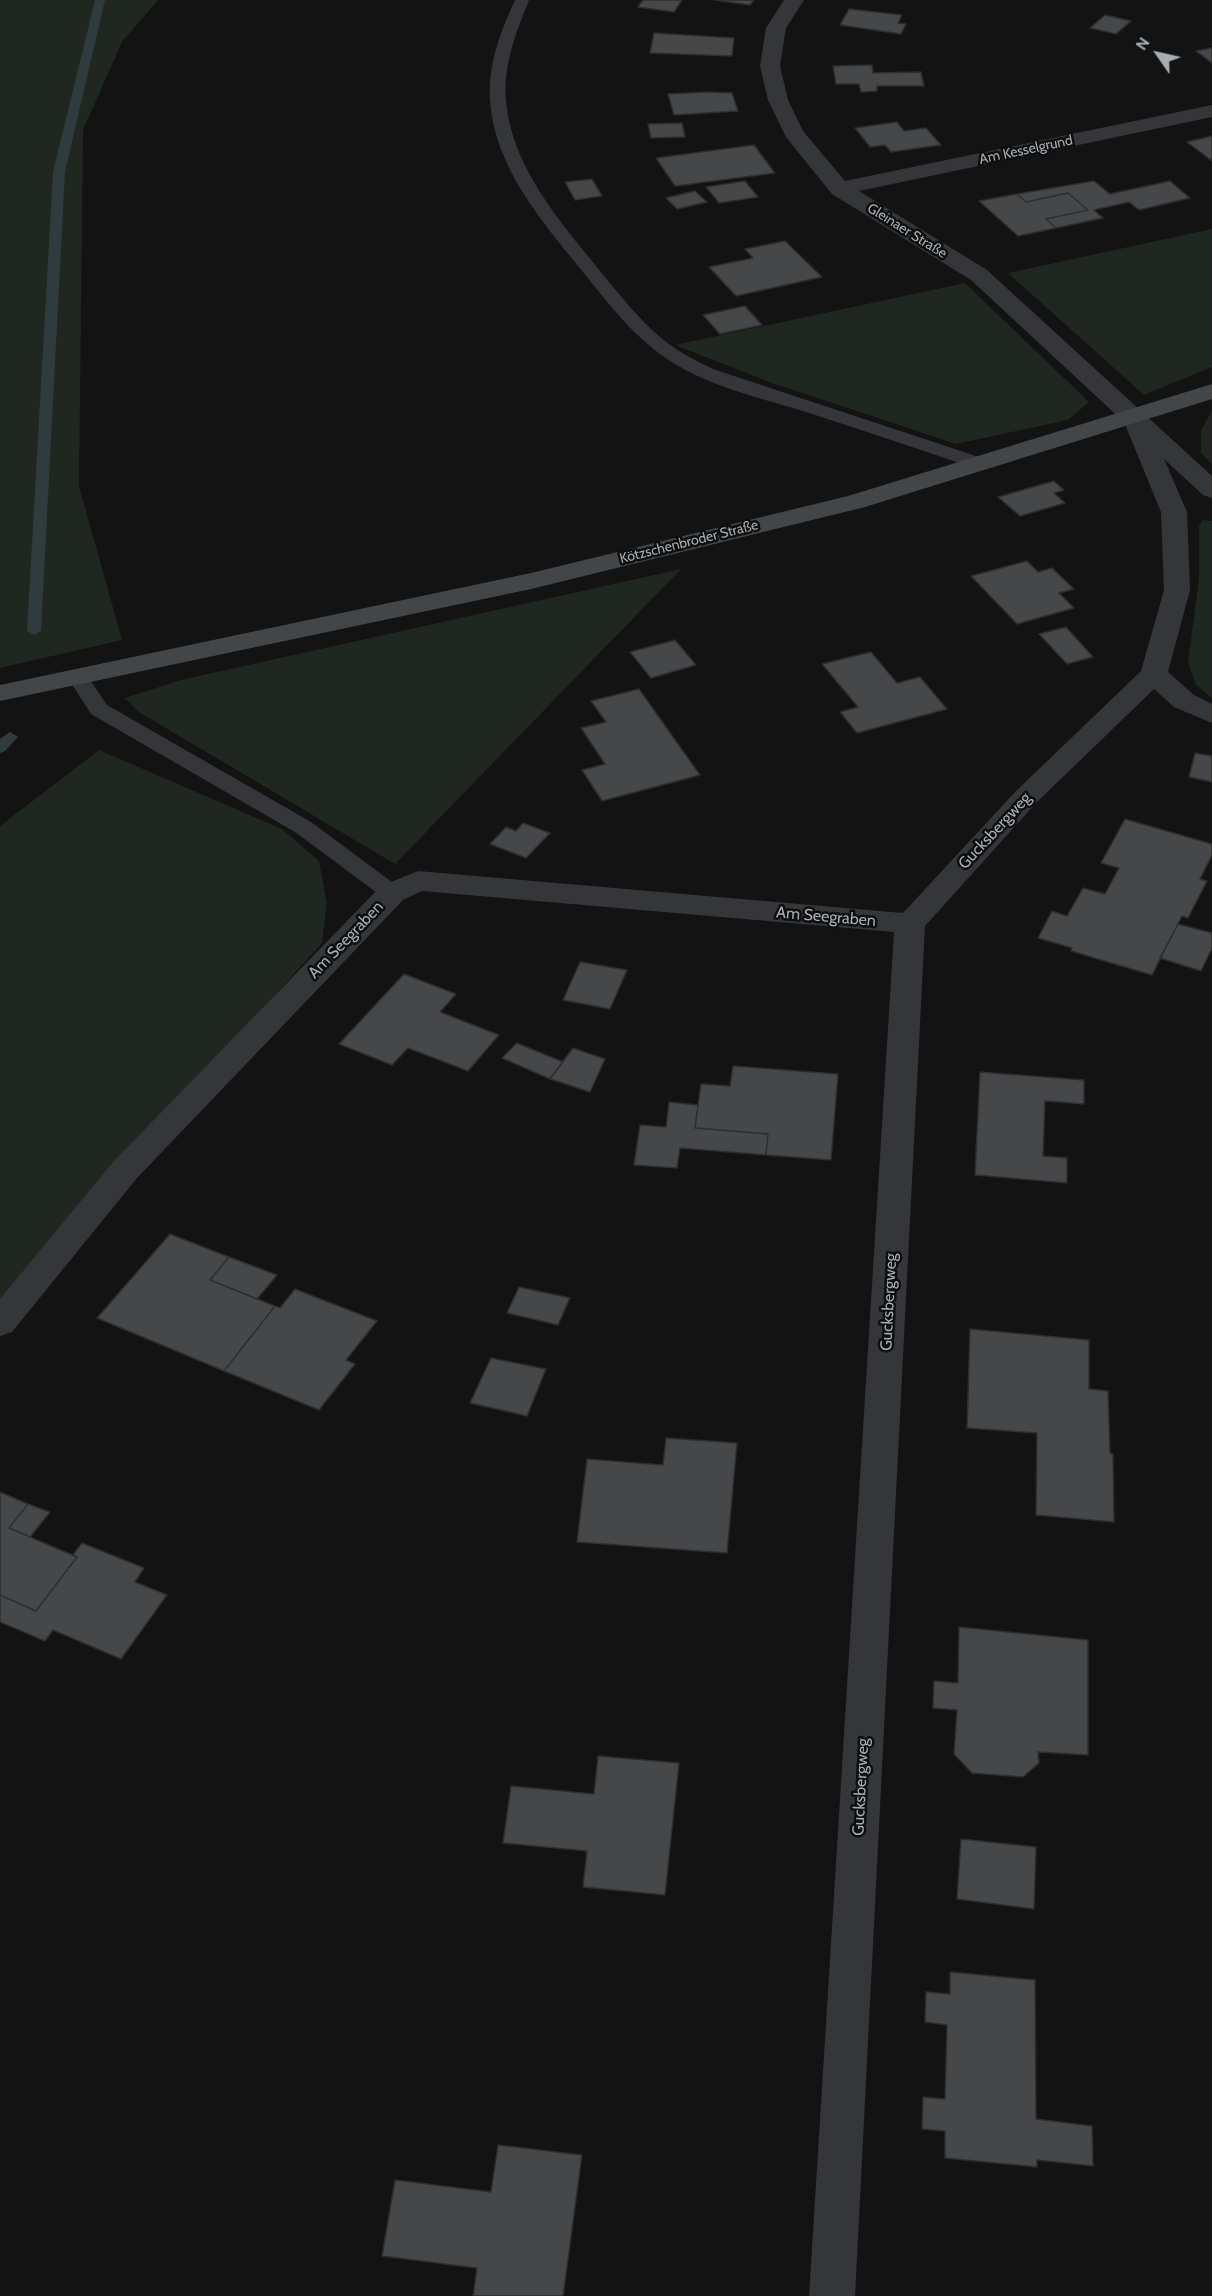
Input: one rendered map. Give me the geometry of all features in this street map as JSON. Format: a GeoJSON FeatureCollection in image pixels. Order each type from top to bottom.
{"type":"FeatureCollection","features":[{"type":"Feature","properties":{"kind":"street","name":"Gleinaer Straße"},"geometry":{"type":"LineString","coordinates":[[794,0],[776,28],[771,66],[778,100],[793,133],[840,189],[980,275],[1212,490]]}},
{"type":"Feature","properties":{"kind":"street","name":"Am Kesselgrund"},"geometry":{"type":"LineString","coordinates":[[840,189],[1212,111]]}},
{"type":"Feature","properties":{"kind":"street","name":"Kötzschenbroder Straße"},"geometry":{"type":"LineString","coordinates":[[0,693],[531,581],[856,502],[1212,392]]}},
{"type":"Feature","properties":{"kind":"street"},"geometry":{"type":"LineString","coordinates":[[1134,417],[1174,512],[1177,590],[1154,674],[1185,701],[1212,715]]}},
{"type":"Feature","properties":{"kind":"street","name":"Gucksbergweg"},"geometry":{"type":"LineString","coordinates":[[832,2296],[910,924],[1026,797],[1154,674]]}},
{"type":"Feature","properties":{"kind":"street","name":"Am Seegraben"},"geometry":{"type":"LineString","coordinates":[[0,1323],[124,1170],[392,892],[418,881],[910,924]]}},
{"type":"Feature","properties":{"kind":"lane"},"geometry":{"type":"LineString","coordinates":[[522,0],[498,71],[500,117],[513,159],[528,189],[551,223],[604,287],[656,344],[692,366],[738,385],[981,464]]}},
{"type":"Feature","properties":{"kind":"lane"},"geometry":{"type":"LineString","coordinates":[[79,678],[99,709],[303,828],[392,892]]}},
{"type":"Feature","properties":{"kind":"shaded area"},"geometry":{"type":"Polygon","coordinates":[[[0,0],[158,0],[122,42],[83,130],[79,486],[122,640],[0,668],[0,0]]]}},
{"type":"Feature","properties":{"kind":"shaded area"},"geometry":{"type":"Polygon","coordinates":[[[1212,229],[1212,367],[1144,395],[1008,273],[1212,229]]]}},
{"type":"Feature","properties":{"kind":"shaded area"},"geometry":{"type":"Polygon","coordinates":[[[965,283],[1089,402],[1068,420],[956,444],[772,383],[675,345],[965,283]]]}},
{"type":"Feature","properties":{"kind":"shaded area"},"geometry":{"type":"Polygon","coordinates":[[[1212,411],[1212,464],[1201,453],[1201,430],[1212,411]]]}},
{"type":"Feature","properties":{"kind":"shaded area"},"geometry":{"type":"Polygon","coordinates":[[[1202,520],[1212,521],[1212,698],[1196,685],[1188,663],[1199,578],[1199,526],[1202,520]]]}},
{"type":"Feature","properties":{"kind":"shaded area"},"geometry":{"type":"Polygon","coordinates":[[[681,569],[395,864],[139,712],[125,698],[181,680],[681,569]]]}},
{"type":"Feature","properties":{"kind":"shaded area"},"geometry":{"type":"Polygon","coordinates":[[[99,750],[282,829],[319,861],[327,903],[322,943],[0,1300],[0,826],[99,750]]]}},
{"type":"Feature","properties":{"kind":"building"},"geometry":{"type":"Polygon","coordinates":[[[643,0],[682,0],[674,12],[638,7],[643,0]]]}},
{"type":"Feature","properties":{"kind":"building"},"geometry":{"type":"Polygon","coordinates":[[[714,0],[754,0],[750,5],[714,0]]]}},
{"type":"Feature","properties":{"kind":"building"},"geometry":{"type":"Polygon","coordinates":[[[849,9],[902,15],[898,23],[906,24],[901,34],[840,25],[849,9]]]}},
{"type":"Feature","properties":{"kind":"building"},"geometry":{"type":"Polygon","coordinates":[[[1105,15],[1131,21],[1116,34],[1090,28],[1105,15]]]}},
{"type":"Feature","properties":{"kind":"building"},"geometry":{"type":"Polygon","coordinates":[[[654,33],[734,38],[732,56],[650,53],[654,33]]]}},
{"type":"Feature","properties":{"kind":"building"},"geometry":{"type":"Polygon","coordinates":[[[1212,48],[1212,63],[1196,51],[1212,48]]]}},
{"type":"Feature","properties":{"kind":"building"},"geometry":{"type":"Polygon","coordinates":[[[872,65],[873,73],[921,72],[924,86],[877,86],[877,91],[861,92],[859,84],[836,84],[833,66],[872,65]]]}},
{"type":"Feature","properties":{"kind":"building"},"geometry":{"type":"Polygon","coordinates":[[[732,93],[738,111],[674,115],[668,94],[732,93]]]}},
{"type":"Feature","properties":{"kind":"building"},"geometry":{"type":"Polygon","coordinates":[[[897,122],[904,131],[926,128],[941,145],[891,152],[885,145],[870,147],[855,128],[897,122]]]}},
{"type":"Feature","properties":{"kind":"building"},"geometry":{"type":"Polygon","coordinates":[[[682,123],[685,137],[651,138],[648,124],[682,123]]]}},
{"type":"Feature","properties":{"kind":"building"},"geometry":{"type":"Polygon","coordinates":[[[1212,136],[1212,161],[1187,142],[1212,136]]]}},
{"type":"Feature","properties":{"kind":"building"},"geometry":{"type":"Polygon","coordinates":[[[754,145],[775,173],[675,186],[656,158],[754,145]]]}},
{"type":"Feature","properties":{"kind":"building"},"geometry":{"type":"Polygon","coordinates":[[[592,179],[602,196],[575,200],[565,182],[592,179]]]}},
{"type":"Feature","properties":{"kind":"building"},"geometry":{"type":"Polygon","coordinates":[[[745,181],[758,197],[719,203],[706,187],[745,181]]]}},
{"type":"Feature","properties":{"kind":"building"},"geometry":{"type":"Polygon","coordinates":[[[1094,181],[1110,194],[1170,181],[1190,198],[1139,210],[1129,202],[1094,210],[1103,218],[1056,228],[1046,219],[1088,210],[1068,193],[1026,202],[1017,194],[1094,181]]]}},
{"type":"Feature","properties":{"kind":"building"},"geometry":{"type":"Polygon","coordinates":[[[695,191],[707,202],[677,209],[666,198],[695,191]]]}},
{"type":"Feature","properties":{"kind":"building"},"geometry":{"type":"Polygon","coordinates":[[[1068,193],[1088,210],[1046,219],[1056,228],[1018,236],[979,201],[1017,194],[1026,202],[1068,193]]]}},
{"type":"Feature","properties":{"kind":"building"},"geometry":{"type":"Polygon","coordinates":[[[785,241],[822,277],[736,296],[709,267],[753,258],[745,249],[785,241]]]}},
{"type":"Feature","properties":{"kind":"building"},"geometry":{"type":"Polygon","coordinates":[[[745,306],[762,325],[720,334],[703,315],[745,306]]]}},
{"type":"Feature","properties":{"kind":"building"},"geometry":{"type":"Polygon","coordinates":[[[1054,481],[1064,490],[1054,493],[1065,503],[1020,516],[998,497],[1054,481]]]}},
{"type":"Feature","properties":{"kind":"building"},"geometry":{"type":"Polygon","coordinates":[[[1027,561],[1038,572],[1052,568],[1074,589],[1059,593],[1074,608],[1017,624],[971,576],[1027,561]]]}},
{"type":"Feature","properties":{"kind":"building"},"geometry":{"type":"Polygon","coordinates":[[[1066,627],[1093,657],[1067,664],[1039,634],[1066,627]]]}},
{"type":"Feature","properties":{"kind":"building"},"geometry":{"type":"Polygon","coordinates":[[[675,640],[696,665],[651,678],[630,652],[675,640]]]}},
{"type":"Feature","properties":{"kind":"building"},"geometry":{"type":"Polygon","coordinates":[[[871,652],[897,683],[920,677],[947,709],[857,733],[840,712],[858,707],[822,664],[871,652]]]}},
{"type":"Feature","properties":{"kind":"building"},"geometry":{"type":"Polygon","coordinates":[[[639,689],[700,775],[602,801],[582,770],[605,764],[581,728],[606,722],[591,701],[639,689]]]}},
{"type":"Feature","properties":{"kind":"building"},"geometry":{"type":"Polygon","coordinates":[[[1195,753],[1212,756],[1212,782],[1189,777],[1195,753]]]}},
{"type":"Feature","properties":{"kind":"building"},"geometry":{"type":"Polygon","coordinates":[[[1125,819],[1212,844],[1212,855],[1200,879],[1207,881],[1188,918],[1182,916],[1152,975],[1071,951],[1072,948],[1038,938],[1052,911],[1067,916],[1083,888],[1105,894],[1119,868],[1101,863],[1125,819]]]}},
{"type":"Feature","properties":{"kind":"building"},"geometry":{"type":"Polygon","coordinates":[[[523,823],[550,833],[526,858],[490,844],[506,827],[516,831],[523,823]]]}},
{"type":"Feature","properties":{"kind":"building"},"geometry":{"type":"Polygon","coordinates":[[[1178,924],[1212,933],[1212,948],[1201,971],[1160,958],[1178,924]]]}},
{"type":"Feature","properties":{"kind":"building"},"geometry":{"type":"Polygon","coordinates":[[[580,962],[627,970],[610,1009],[563,1000],[580,962]]]}},
{"type":"Feature","properties":{"kind":"building"},"geometry":{"type":"Polygon","coordinates":[[[404,974],[456,994],[440,1012],[499,1035],[468,1071],[408,1048],[392,1065],[339,1044],[404,974]]]}},
{"type":"Feature","properties":{"kind":"building"},"geometry":{"type":"Polygon","coordinates":[[[517,1043],[563,1062],[550,1079],[502,1058],[517,1043]]]}},
{"type":"Feature","properties":{"kind":"building"},"geometry":{"type":"Polygon","coordinates":[[[573,1048],[605,1059],[590,1092],[550,1079],[573,1048]]]}},
{"type":"Feature","properties":{"kind":"building"},"geometry":{"type":"Polygon","coordinates":[[[733,1066],[838,1074],[831,1160],[766,1155],[768,1134],[695,1128],[701,1084],[730,1086],[733,1066]]]}},
{"type":"Feature","properties":{"kind":"building"},"geometry":{"type":"Polygon","coordinates":[[[980,1072],[1084,1080],[1084,1104],[1045,1101],[1043,1156],[1067,1158],[1067,1183],[975,1175],[980,1072]]]}},
{"type":"Feature","properties":{"kind":"building"},"geometry":{"type":"Polygon","coordinates":[[[669,1102],[698,1105],[695,1128],[768,1134],[766,1155],[680,1148],[677,1168],[634,1165],[640,1125],[666,1127],[669,1102]]]}},
{"type":"Feature","properties":{"kind":"building"},"geometry":{"type":"Polygon","coordinates":[[[170,1234],[229,1257],[210,1280],[275,1306],[224,1371],[97,1318],[170,1234]]]}},
{"type":"Feature","properties":{"kind":"building"},"geometry":{"type":"Polygon","coordinates":[[[229,1257],[277,1275],[257,1299],[210,1280],[229,1257]]]}},
{"type":"Feature","properties":{"kind":"building"},"geometry":{"type":"Polygon","coordinates":[[[519,1287],[570,1298],[558,1325],[507,1313],[519,1287]]]}},
{"type":"Feature","properties":{"kind":"building"},"geometry":{"type":"Polygon","coordinates":[[[295,1289],[377,1321],[346,1360],[355,1364],[319,1410],[224,1371],[275,1306],[280,1308],[295,1289]]]}},
{"type":"Feature","properties":{"kind":"building"},"geometry":{"type":"Polygon","coordinates":[[[970,1329],[1089,1340],[1089,1389],[1108,1391],[1110,1453],[1113,1454],[1114,1522],[1036,1515],[1037,1433],[967,1428],[970,1329]]]}},
{"type":"Feature","properties":{"kind":"building"},"geometry":{"type":"Polygon","coordinates":[[[491,1358],[546,1369],[527,1416],[470,1403],[491,1358]]]}},
{"type":"Feature","properties":{"kind":"building"},"geometry":{"type":"Polygon","coordinates":[[[666,1438],[737,1443],[727,1553],[577,1542],[587,1459],[663,1465],[666,1438]]]}},
{"type":"Feature","properties":{"kind":"building"},"geometry":{"type":"Polygon","coordinates":[[[0,1492],[28,1504],[9,1528],[77,1557],[36,1611],[0,1595],[0,1492]]]}},
{"type":"Feature","properties":{"kind":"building"},"geometry":{"type":"Polygon","coordinates":[[[28,1504],[50,1512],[30,1537],[9,1528],[28,1504]]]}},
{"type":"Feature","properties":{"kind":"building"},"geometry":{"type":"Polygon","coordinates":[[[82,1543],[144,1568],[135,1582],[167,1595],[121,1659],[53,1630],[45,1641],[0,1622],[0,1595],[36,1611],[77,1557],[73,1555],[82,1543]]]}},
{"type":"Feature","properties":{"kind":"building"},"geometry":{"type":"Polygon","coordinates":[[[959,1627],[1088,1640],[1088,1755],[1038,1752],[1039,1763],[1023,1777],[972,1773],[954,1754],[957,1710],[933,1708],[934,1681],[958,1683],[959,1627]]]}},
{"type":"Feature","properties":{"kind":"building"},"geometry":{"type":"Polygon","coordinates":[[[598,1756],[679,1763],[665,1895],[583,1887],[587,1851],[503,1843],[511,1786],[594,1794],[598,1756]]]}},
{"type":"Feature","properties":{"kind":"building"},"geometry":{"type":"Polygon","coordinates":[[[961,1839],[1036,1847],[1034,1909],[957,1899],[961,1839]]]}},
{"type":"Feature","properties":{"kind":"building"},"geometry":{"type":"Polygon","coordinates":[[[950,1972],[1035,1980],[1036,2119],[1092,2126],[1093,2166],[1037,2160],[1037,2167],[945,2158],[945,2131],[922,2129],[923,2097],[945,2099],[947,2025],[925,2022],[926,1992],[950,1994],[950,1972]]]}},
{"type":"Feature","properties":{"kind":"building"},"geometry":{"type":"Polygon","coordinates":[[[498,2145],[582,2155],[563,2296],[473,2296],[477,2268],[382,2256],[395,2180],[491,2192],[498,2145]]]}},
{"type":"Feature","properties":{"kind":"waterway"},"geometry":{"type":"LineString","coordinates":[[34,631],[59,172],[100,0]]}},
{"type":"Feature","properties":{"kind":"waterway"},"geometry":{"type":"LineString","coordinates":[[0,748],[10,737]]}}]}
